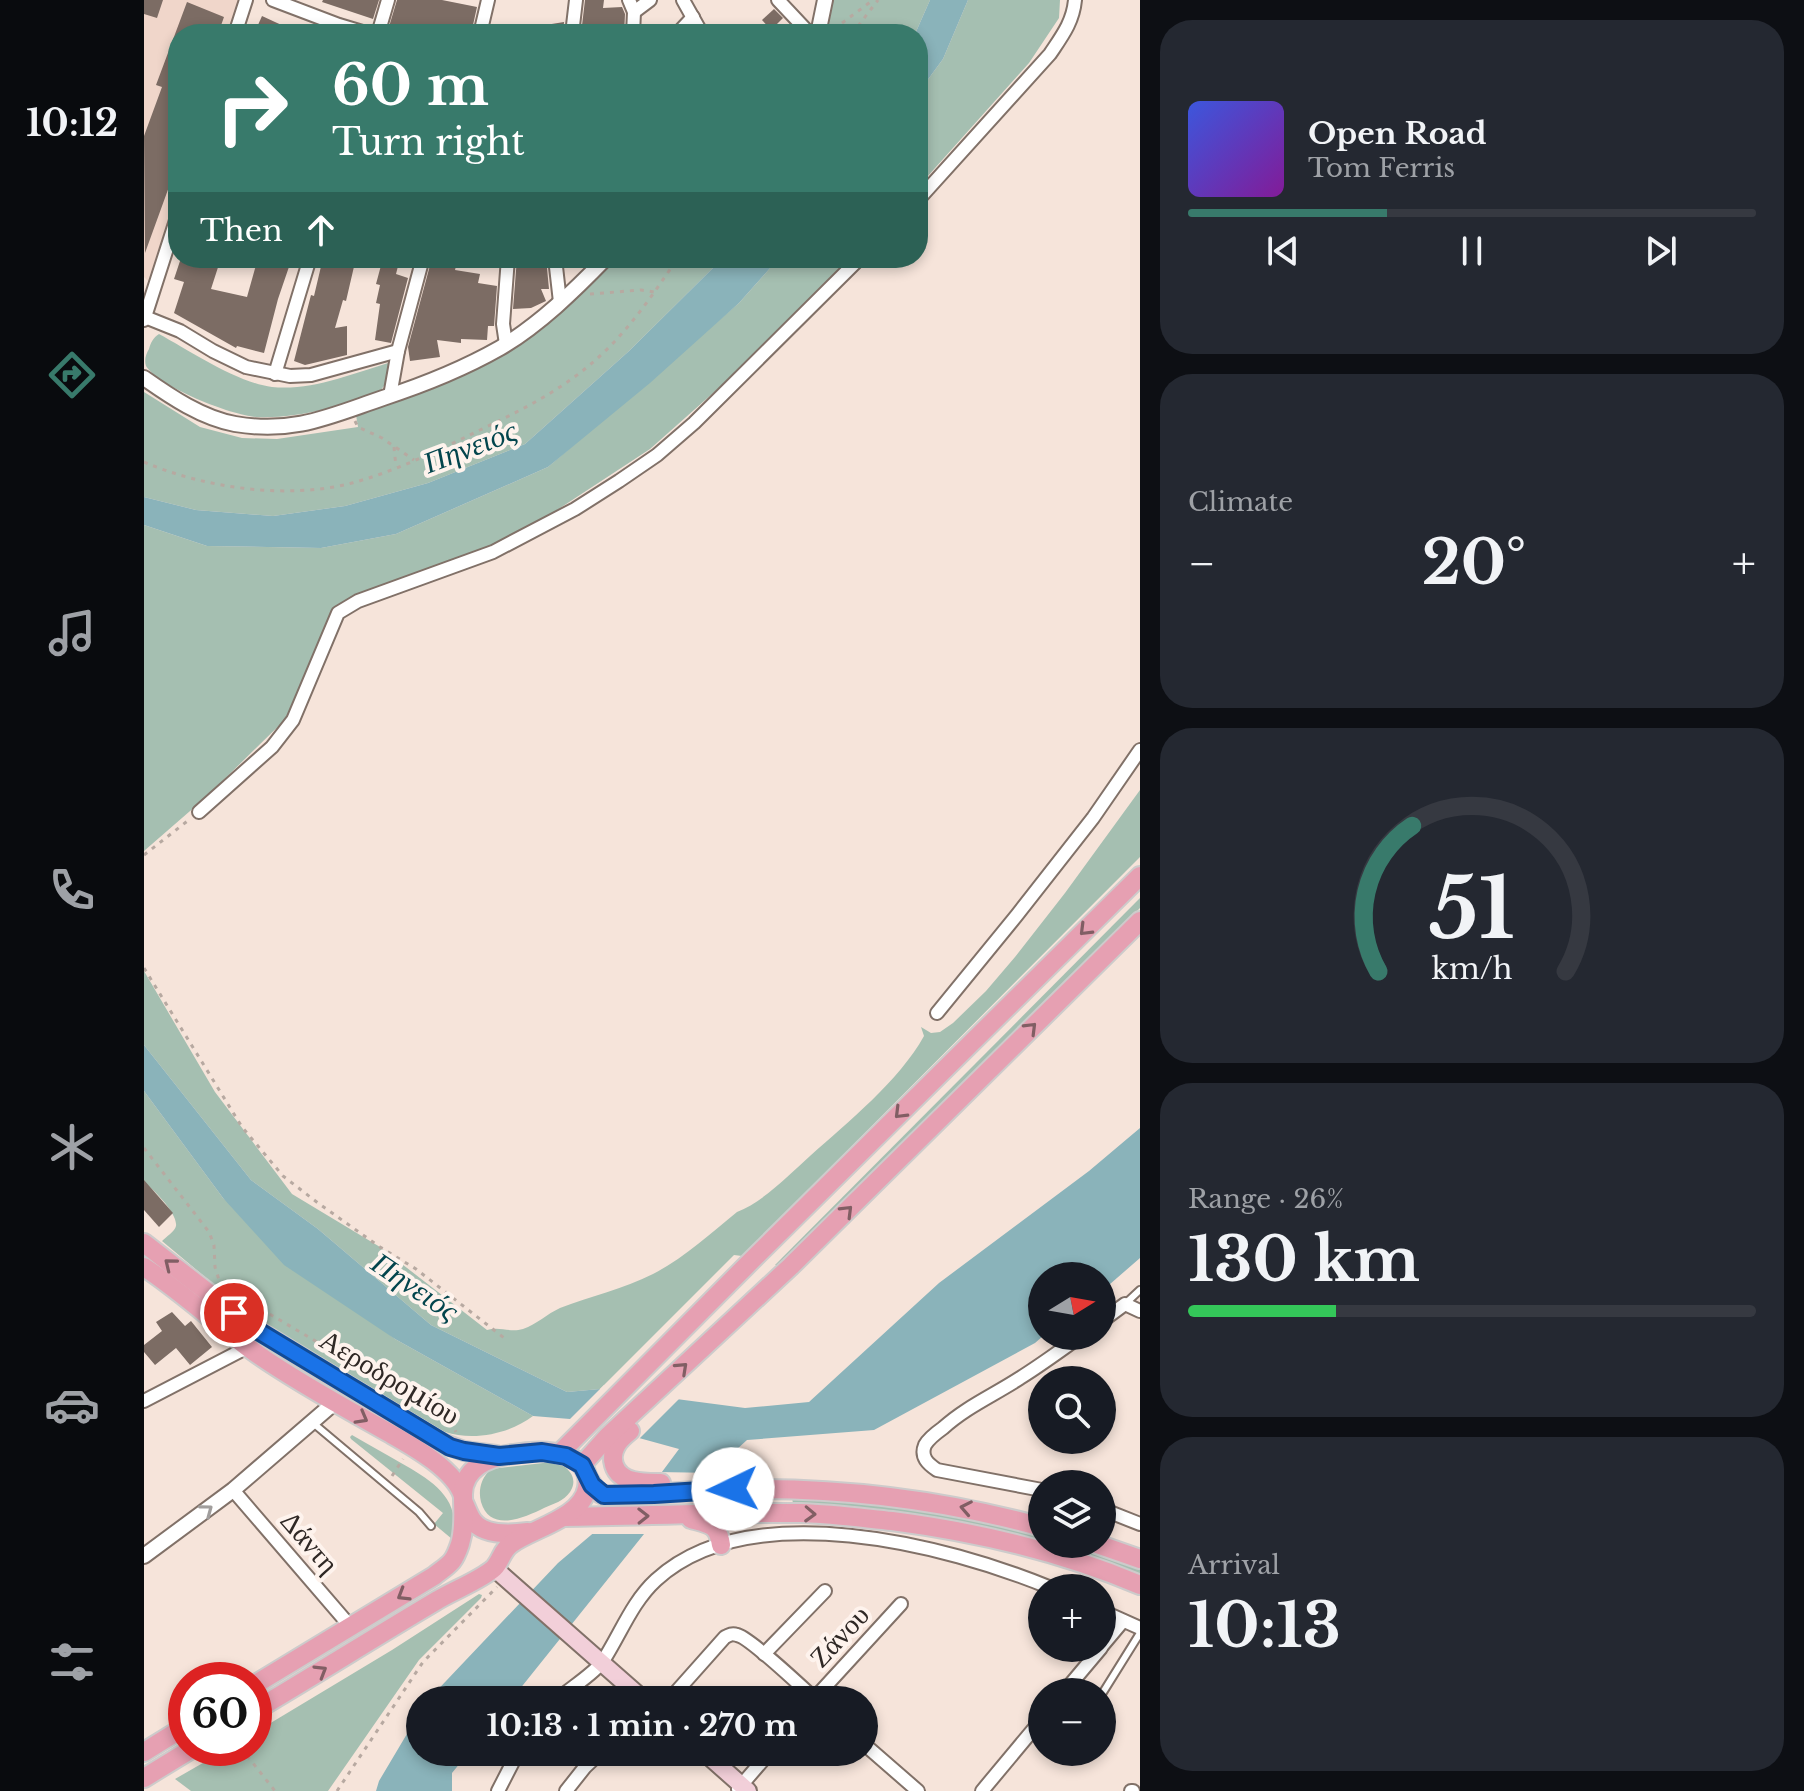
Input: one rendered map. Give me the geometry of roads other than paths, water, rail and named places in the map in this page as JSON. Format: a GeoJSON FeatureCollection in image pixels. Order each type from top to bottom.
{"type":"FeatureCollection","features":[{"type":"Feature","properties":{"kind":"main road"},"geometry":{"type":"LineString","coordinates":[[559,1454],[1140,876]]}},
{"type":"Feature","properties":{"kind":"main road"},"geometry":{"type":"LineString","coordinates":[[572,1517],[584,1498],[585,1471],[642,1405],[791,1266],[1140,921]]}},
{"type":"Feature","properties":{"kind":"main road","name":"Αεροδρομίου"},"geometry":{"type":"LineString","coordinates":[[144,1243],[255,1329],[440,1442],[464,1451],[499,1456]]}},
{"type":"Feature","properties":{"kind":"main road","name":"Αεροδρομίου"},"geometry":{"type":"LineString","coordinates":[[144,1267],[174,1287],[248,1347],[334,1403],[419,1451],[454,1480],[464,1500]]}},
{"type":"Feature","properties":{"kind":"main road"},"geometry":{"type":"LineString","coordinates":[[610,1443],[614,1464],[622,1476],[640,1482],[674,1484],[695,1491]]}},
{"type":"Feature","properties":{"kind":"main road"},"geometry":{"type":"LineString","coordinates":[[272,1674],[434,1576],[454,1560],[464,1528],[465,1484],[474,1468],[499,1456],[542,1452],[573,1459],[585,1471],[595,1489],[604,1495],[798,1489],[889,1496],[964,1508],[1028,1524]]}},
{"type":"Feature","properties":{"kind":"main road"},"geometry":{"type":"LineString","coordinates":[[464,1500],[472,1520],[481,1527],[502,1533],[535,1531]]}},
{"type":"Feature","properties":{"kind":"main road"},"geometry":{"type":"LineString","coordinates":[[272,1700],[494,1568],[507,1547],[535,1531],[572,1517],[838,1515],[945,1529],[1039,1550],[1140,1585]]}},
{"type":"Feature","properties":{"kind":"main road"},"geometry":{"type":"LineString","coordinates":[[701,1518],[719,1533],[721,1545]]}},
{"type":"Feature","properties":{"kind":"main road"},"geometry":{"type":"LineString","coordinates":[[460,1545],[472,1567],[484,1570],[494,1568]]}},
{"type":"Feature","properties":{"kind":"main road"},"geometry":{"type":"LineString","coordinates":[[1116,1551],[1140,1559]]}},
{"type":"Feature","properties":{"kind":"main road"},"geometry":{"type":"LineString","coordinates":[[494,1568],[628,1686]]}},
{"type":"Feature","properties":{"kind":"main road"},"geometry":{"type":"LineString","coordinates":[[144,1752],[168,1737]]}},
{"type":"Feature","properties":{"kind":"main road"},"geometry":{"type":"LineString","coordinates":[[144,1778],[168,1763]]}},
{"type":"Feature","properties":{"kind":"main road"},"geometry":{"type":"LineString","coordinates":[[718,1766],[742,1789]]}},
{"type":"Feature","properties":{"kind":"street"},"geometry":{"type":"LineString","coordinates":[[238,24],[246,0]]}},
{"type":"Feature","properties":{"kind":"street"},"geometry":{"type":"LineString","coordinates":[[273,0],[336,24]]}},
{"type":"Feature","properties":{"kind":"street"},"geometry":{"type":"LineString","coordinates":[[381,24],[388,0]]}},
{"type":"Feature","properties":{"kind":"street"},"geometry":{"type":"LineString","coordinates":[[482,24],[488,0]]}},
{"type":"Feature","properties":{"kind":"street"},"geometry":{"type":"LineString","coordinates":[[573,24],[576,0]]}},
{"type":"Feature","properties":{"kind":"street"},"geometry":{"type":"LineString","coordinates":[[632,6],[650,0]]}},
{"type":"Feature","properties":{"kind":"street"},"geometry":{"type":"LineString","coordinates":[[683,0],[697,24]]}},
{"type":"Feature","properties":{"kind":"street"},"geometry":{"type":"LineString","coordinates":[[778,0],[801,24]]}},
{"type":"Feature","properties":{"kind":"street"},"geometry":{"type":"LineString","coordinates":[[820,24],[825,0]]}},
{"type":"Feature","properties":{"kind":"street"},"geometry":{"type":"LineString","coordinates":[[928,189],[1050,54],[1068,28],[1075,0]]}},
{"type":"Feature","properties":{"kind":"street"},"geometry":{"type":"LineString","coordinates":[[686,24],[693,17]]}},
{"type":"Feature","properties":{"kind":"street"},"geometry":{"type":"LineString","coordinates":[[168,246],[145,318],[180,331],[235,362],[275,374],[311,375],[398,351]]}},
{"type":"Feature","properties":{"kind":"street"},"geometry":{"type":"LineString","coordinates":[[275,374],[307,268]]}},
{"type":"Feature","properties":{"kind":"street"},"geometry":{"type":"LineString","coordinates":[[390,396],[398,351],[420,268]]}},
{"type":"Feature","properties":{"kind":"street"},"geometry":{"type":"LineString","coordinates":[[506,344],[503,324],[507,268]]}},
{"type":"Feature","properties":{"kind":"street"},"geometry":{"type":"LineString","coordinates":[[556,268],[560,302]]}},
{"type":"Feature","properties":{"kind":"street"},"geometry":{"type":"LineString","coordinates":[[144,378],[202,413],[238,424],[261,427],[311,423],[438,378],[506,344],[560,302],[596,268]]}},
{"type":"Feature","properties":{"kind":"street"},"geometry":{"type":"LineString","coordinates":[[199,812],[272,747],[293,720],[338,613],[358,601],[493,552],[575,509],[619,481],[657,455],[694,423],[850,268]]}},
{"type":"Feature","properties":{"kind":"street"},"geometry":{"type":"LineString","coordinates":[[937,1013],[1093,818],[1140,750]]}},
{"type":"Feature","properties":{"kind":"street"},"geometry":{"type":"LineString","coordinates":[[1116,1311],[1125,1304],[1140,1311]]}},
{"type":"Feature","properties":{"kind":"street"},"geometry":{"type":"LineString","coordinates":[[144,1401],[248,1347]]}},
{"type":"Feature","properties":{"kind":"street"},"geometry":{"type":"LineString","coordinates":[[1028,1487],[937,1470],[929,1465],[923,1449],[928,1440],[954,1418],[1061,1350]]}},
{"type":"Feature","properties":{"kind":"street"},"geometry":{"type":"LineString","coordinates":[[144,1556],[233,1490],[334,1403]]}},
{"type":"Feature","properties":{"kind":"street","name":"Δάντη"},"geometry":{"type":"LineString","coordinates":[[233,1490],[350,1626]]}},
{"type":"Feature","properties":{"kind":"street"},"geometry":{"type":"LineString","coordinates":[[1116,1515],[1140,1524]]}},
{"type":"Feature","properties":{"kind":"street"},"geometry":{"type":"LineString","coordinates":[[573,1686],[600,1662],[633,1608],[656,1580],[679,1564],[721,1545],[786,1533],[847,1535],[960,1557],[1028,1579]]}},
{"type":"Feature","properties":{"kind":"street"},"geometry":{"type":"LineString","coordinates":[[764,1654],[825,1591]]}},
{"type":"Feature","properties":{"kind":"street","name":"Ζάνου"},"geometry":{"type":"LineString","coordinates":[[827,1686],[901,1604]]}},
{"type":"Feature","properties":{"kind":"street"},"geometry":{"type":"LineString","coordinates":[[1116,1618],[1140,1630]]}},
{"type":"Feature","properties":{"kind":"street"},"geometry":{"type":"LineString","coordinates":[[1116,1629],[1123,1621]]}},
{"type":"Feature","properties":{"kind":"street"},"geometry":{"type":"LineString","coordinates":[[681,1686],[730,1634],[742,1637],[800,1686]]}},
{"type":"Feature","properties":{"kind":"street"},"geometry":{"type":"LineString","coordinates":[[1076,1678],[1089,1662]]}},
{"type":"Feature","properties":{"kind":"street"},"geometry":{"type":"LineString","coordinates":[[982,1791],[1028,1736]]}},
{"type":"Feature","properties":{"kind":"street"},"geometry":{"type":"LineString","coordinates":[[878,1756],[918,1791]]}},
{"type":"Feature","properties":{"kind":"street"},"geometry":{"type":"LineString","coordinates":[[498,1791],[511,1766]]}},
{"type":"Feature","properties":{"kind":"street"},"geometry":{"type":"LineString","coordinates":[[566,1791],[586,1766]]}},
{"type":"Feature","properties":{"kind":"street"},"geometry":{"type":"LineString","coordinates":[[742,1789],[759,1766]]}},
{"type":"Feature","properties":{"kind":"lane"},"geometry":{"type":"LineString","coordinates":[[1125,1304],[1140,1290]]}},
{"type":"Feature","properties":{"kind":"lane"},"geometry":{"type":"LineString","coordinates":[[313,1423],[419,1512],[431,1526]]}},
{"type":"Feature","properties":{"kind":"lane"},"geometry":{"type":"LineString","coordinates":[[1112,1678],[1140,1630]]}},
{"type":"Feature","properties":{"kind":"water"},"geometry":{"type":"Polygon","coordinates":[[[930,0],[968,0],[943,59],[928,79],[928,24],[919,24],[930,0]]]}},
{"type":"Feature","properties":{"kind":"water","name":"Πηνειός"},"geometry":{"type":"Polygon","coordinates":[[[713,268],[770,268],[739,303],[650,383],[548,467],[396,534],[321,548],[207,546],[144,525],[144,497],[196,510],[273,516],[345,506],[428,483],[525,444],[629,351],[713,268]]]}},
{"type":"Feature","properties":{"kind":"water","name":"Πηνειός"},"geometry":{"type":"Polygon","coordinates":[[[144,1045],[251,1180],[318,1229],[431,1325],[567,1392],[600,1389],[745,1408],[809,1402],[939,1283],[1089,1171],[1140,1128],[1140,1258],[1116,1279],[1116,1262],[1028,1262],[1028,1347],[874,1430],[747,1440],[644,1534],[522,1686],[441,1686],[558,1563],[656,1480],[679,1449],[570,1419],[533,1416],[395,1339],[284,1265],[223,1198],[144,1091],[144,1045]]]}},
{"type":"Feature","properties":{"kind":"water"},"geometry":{"type":"Polygon","coordinates":[[[406,1736],[406,1766],[458,1766],[452,1773],[452,1791],[376,1791],[406,1736]]]}}]}
